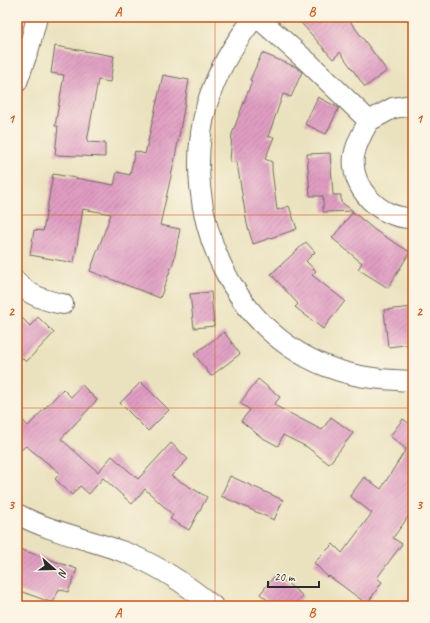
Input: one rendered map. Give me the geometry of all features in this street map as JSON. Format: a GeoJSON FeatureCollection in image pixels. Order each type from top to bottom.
{"type":"FeatureCollection","features":[{"type":"Feature","properties":{"kind":"street"},"geometry":{"type":"LineString","coordinates":[[17,82],[29,48],[37,17]]}},
{"type":"Feature","properties":{"kind":"street"},"geometry":{"type":"LineString","coordinates":[[369,121],[309,63],[256,17],[229,52],[215,82],[207,105],[201,137],[199,169],[201,201],[208,233],[220,264],[231,285],[254,316],[282,341],[299,353],[347,373],[377,379],[413,380]]}},
{"type":"Feature","properties":{"kind":"street"},"geometry":{"type":"LineString","coordinates":[[413,105],[393,108],[369,121],[363,131],[354,154],[355,172],[362,189],[373,204],[388,213],[406,218],[413,218]]}},
{"type":"Feature","properties":{"kind":"street"},"geometry":{"type":"LineString","coordinates":[[17,282],[21,287],[31,293],[51,302],[63,304]]}},
{"type":"Feature","properties":{"kind":"street"},"geometry":{"type":"LineString","coordinates":[[17,514],[55,531],[124,552],[154,566],[190,588],[213,606]]}},
{"type":"Feature","properties":{"kind":"building"},"geometry":{"type":"Polygon","coordinates":[[[296,17],[347,17],[387,71],[365,87],[340,52],[333,59],[296,17]]]}},
{"type":"Feature","properties":{"kind":"building"},"geometry":{"type":"Polygon","coordinates":[[[55,46],[114,56],[110,82],[98,80],[87,142],[105,143],[105,157],[55,155],[58,126],[55,126],[64,75],[51,73],[55,46]]]}},
{"type":"Feature","properties":{"kind":"building"},"geometry":{"type":"Polygon","coordinates":[[[262,53],[296,67],[302,72],[291,97],[283,94],[268,137],[274,137],[265,159],[272,162],[277,210],[289,206],[297,229],[253,244],[247,224],[237,163],[230,162],[232,134],[252,81],[250,80],[262,53]]]}},
{"type":"Feature","properties":{"kind":"building"},"geometry":{"type":"Polygon","coordinates":[[[163,75],[189,80],[175,158],[160,225],[180,229],[174,260],[160,298],[90,271],[111,214],[83,209],[74,263],[30,255],[34,230],[43,231],[53,174],[114,185],[117,172],[130,175],[135,151],[145,154],[163,75]]]}},
{"type":"Feature","properties":{"kind":"building"},"geometry":{"type":"Polygon","coordinates":[[[318,97],[339,108],[326,134],[305,124],[318,97]]]}},
{"type":"Feature","properties":{"kind":"building"},"geometry":{"type":"Polygon","coordinates":[[[330,153],[333,195],[341,195],[341,202],[353,211],[323,212],[323,196],[310,196],[307,154],[330,153]]]}},
{"type":"Feature","properties":{"kind":"building"},"geometry":{"type":"Polygon","coordinates":[[[353,212],[376,231],[410,252],[388,288],[358,269],[362,263],[332,238],[353,212]]]}},
{"type":"Feature","properties":{"kind":"building"},"geometry":{"type":"Polygon","coordinates":[[[306,242],[315,252],[306,261],[316,271],[312,275],[345,301],[323,329],[295,307],[298,304],[271,274],[306,242]]]}},
{"type":"Feature","properties":{"kind":"building"},"geometry":{"type":"Polygon","coordinates":[[[211,292],[214,326],[194,328],[190,294],[211,292]]]}},
{"type":"Feature","properties":{"kind":"building"},"geometry":{"type":"Polygon","coordinates":[[[413,307],[413,344],[388,347],[384,310],[413,307]]]}},
{"type":"Feature","properties":{"kind":"building"},"geometry":{"type":"Polygon","coordinates":[[[17,313],[30,326],[38,317],[54,333],[26,362],[17,353],[17,313]]]}},
{"type":"Feature","properties":{"kind":"building"},"geometry":{"type":"Polygon","coordinates":[[[224,332],[240,354],[211,376],[194,354],[224,332]]]}},
{"type":"Feature","properties":{"kind":"building"},"geometry":{"type":"Polygon","coordinates":[[[258,379],[280,397],[274,405],[322,430],[331,417],[353,433],[329,464],[307,447],[283,435],[278,446],[261,437],[241,421],[250,410],[240,403],[258,379]]]}},
{"type":"Feature","properties":{"kind":"building"},"geometry":{"type":"Polygon","coordinates":[[[141,382],[169,410],[148,431],[120,403],[141,382]]]}},
{"type":"Feature","properties":{"kind":"building"},"geometry":{"type":"Polygon","coordinates":[[[82,385],[97,400],[61,439],[98,472],[112,456],[138,479],[171,443],[188,459],[171,476],[207,497],[189,530],[170,519],[173,515],[145,489],[132,504],[103,478],[89,494],[80,486],[72,495],[55,479],[60,473],[26,446],[17,453],[17,414],[28,426],[63,389],[71,397],[82,385]]]}},
{"type":"Feature","properties":{"kind":"building"},"geometry":{"type":"Polygon","coordinates":[[[403,419],[413,426],[413,510],[393,538],[402,544],[377,578],[382,582],[367,604],[329,576],[328,577],[314,563],[333,544],[342,553],[372,513],[350,496],[364,477],[381,489],[406,449],[390,436],[403,419]]]}},
{"type":"Feature","properties":{"kind":"building"},"geometry":{"type":"Polygon","coordinates":[[[230,476],[283,500],[274,520],[221,496],[230,476]]]}},
{"type":"Feature","properties":{"kind":"building"},"geometry":{"type":"Polygon","coordinates":[[[17,548],[77,569],[68,592],[59,589],[53,603],[17,590],[17,548]]]}},
{"type":"Feature","properties":{"kind":"building"},"geometry":{"type":"Polygon","coordinates":[[[276,574],[303,596],[295,606],[275,606],[260,594],[276,574]]]}}]}
